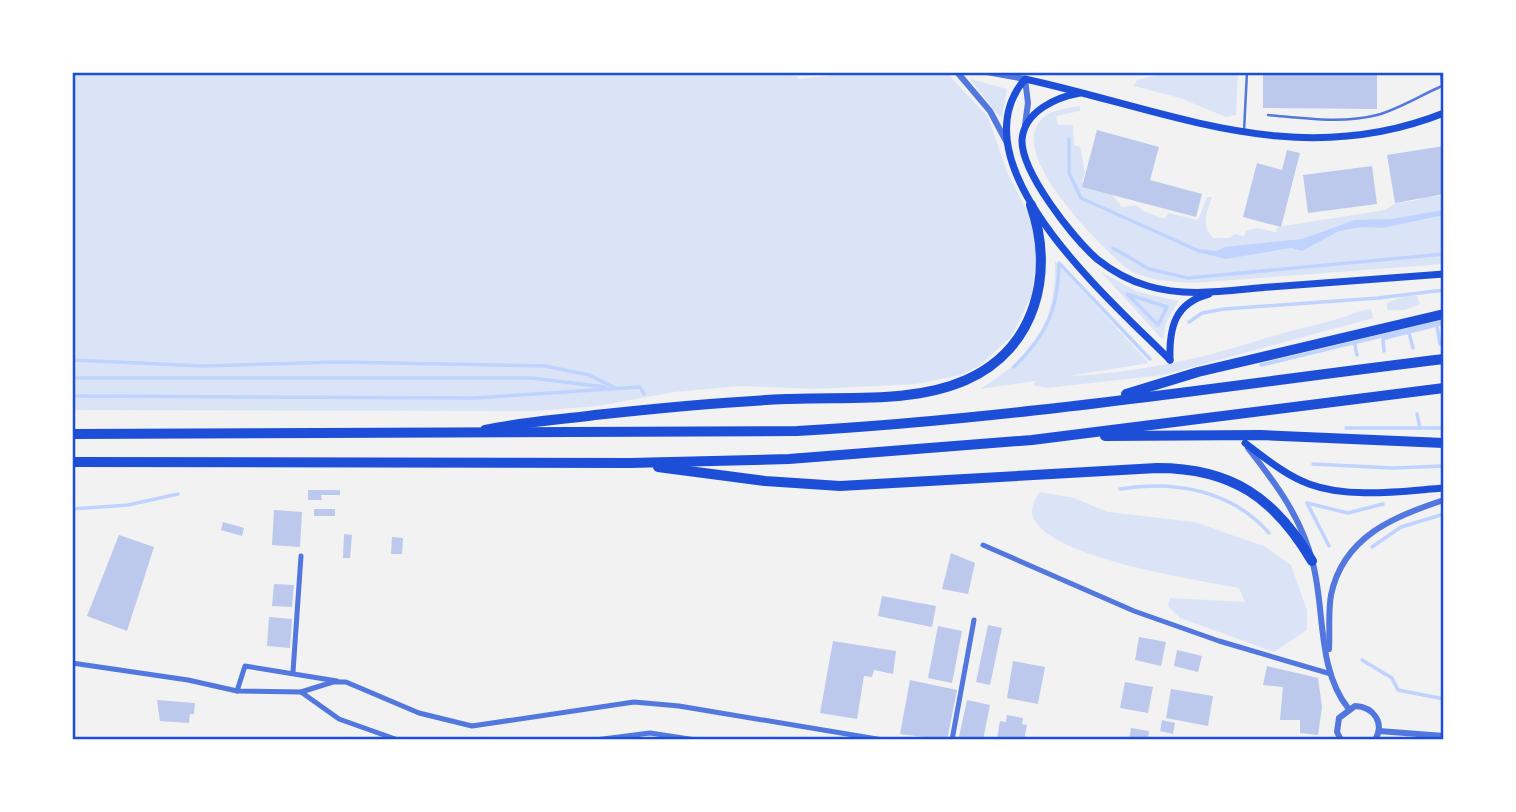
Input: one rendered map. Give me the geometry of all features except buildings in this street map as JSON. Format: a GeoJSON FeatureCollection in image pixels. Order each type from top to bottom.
{"type":"FeatureCollection","features":[{"type":"Feature","properties":{"kind":"highway"},"geometry":{"type":"LineString","coordinates":[[471,434],[515,424],[686,405],[920,393],[967,380],[984,370],[1011,346],[1035,304],[1042,274],[1043,253],[1031,205]]}},
{"type":"Feature","properties":{"kind":"highway"},"geometry":{"type":"LineString","coordinates":[[1099,402],[1198,372],[1444,314]]}},
{"type":"Feature","properties":{"kind":"highway"},"geometry":{"type":"LineString","coordinates":[[72,434],[797,431],[909,424],[1444,359]]}},
{"type":"Feature","properties":{"kind":"highway"},"geometry":{"type":"LineString","coordinates":[[72,462],[629,463],[889,453],[1062,437],[1444,388]]}},
{"type":"Feature","properties":{"kind":"highway"},"geometry":{"type":"LineString","coordinates":[[1062,437],[1261,435],[1444,443]]}},
{"type":"Feature","properties":{"kind":"highway"},"geometry":{"type":"LineString","coordinates":[[629,463],[765,481],[840,486],[1157,468],[1196,470],[1229,480],[1264,501],[1290,526],[1312,561]]}},
{"type":"Feature","properties":{"kind":"main road"},"geometry":{"type":"LineString","coordinates":[[1223,291],[1195,298],[1178,312],[1170,334],[1170,360],[1099,288],[1031,205],[1013,166],[1007,143],[1008,108],[1013,94],[1025,79],[1279,139],[1329,139],[1375,134],[1444,113]]}},
{"type":"Feature","properties":{"kind":"main road"},"geometry":{"type":"LineString","coordinates":[[1084,92],[1049,103],[1033,116],[1023,137],[1025,154],[1044,192],[1073,233],[1098,260],[1120,275],[1148,286],[1173,291],[1223,291],[1444,274]]}},
{"type":"Feature","properties":{"kind":"main road"},"geometry":{"type":"LineString","coordinates":[[1245,443],[1289,474],[1323,488],[1359,492],[1444,488]]}},
{"type":"Feature","properties":{"kind":"street"},"geometry":{"type":"LineString","coordinates":[[957,72],[990,111],[1007,143]]}},
{"type":"Feature","properties":{"kind":"street"},"geometry":{"type":"LineString","coordinates":[[987,72],[1025,79],[1028,103],[1023,137]]}},
{"type":"Feature","properties":{"kind":"street"},"geometry":{"type":"LineString","coordinates":[[1245,443],[1289,503],[1312,561],[1331,674],[1338,694],[1348,708]]}},
{"type":"Feature","properties":{"kind":"street"},"geometry":{"type":"LineString","coordinates":[[1329,661],[1331,593],[1354,548],[1376,528],[1394,517],[1444,500]]}},
{"type":"Feature","properties":{"kind":"street"},"geometry":{"type":"LineString","coordinates":[[983,545],[1134,611],[1219,641],[1331,674]]}},
{"type":"Feature","properties":{"kind":"street"},"geometry":{"type":"LineString","coordinates":[[293,672],[301,556]]}},
{"type":"Feature","properties":{"kind":"street"},"geometry":{"type":"LineString","coordinates":[[952,740],[974,620]]}},
{"type":"Feature","properties":{"kind":"street"},"geometry":{"type":"LineString","coordinates":[[72,663],[188,680],[237,691],[301,692],[340,681]]}},
{"type":"Feature","properties":{"kind":"street"},"geometry":{"type":"LineString","coordinates":[[237,691],[245,666],[340,681],[419,713],[472,726],[634,702],[679,706],[883,740]]}},
{"type":"Feature","properties":{"kind":"street"},"geometry":{"type":"LineString","coordinates":[[301,692],[339,719],[398,740]]}},
{"type":"Feature","properties":{"kind":"street"},"geometry":{"type":"LineString","coordinates":[[1348,708],[1369,709],[1378,720],[1379,730],[1375,740]]}},
{"type":"Feature","properties":{"kind":"street"},"geometry":{"type":"LineString","coordinates":[[1341,740],[1337,725],[1348,708]]}},
{"type":"Feature","properties":{"kind":"street"},"geometry":{"type":"LineString","coordinates":[[1379,730],[1444,736]]}},
{"type":"Feature","properties":{"kind":"street"},"geometry":{"type":"LineString","coordinates":[[595,740],[650,733],[696,740]]}},
{"type":"Feature","properties":{"kind":"lane"},"geometry":{"type":"LineString","coordinates":[[1244,132],[1247,72]]}},
{"type":"Feature","properties":{"kind":"lane"},"geometry":{"type":"LineString","coordinates":[[1268,115],[1325,120],[1379,115],[1443,85],[1441,72]]}},
{"type":"Feature","properties":{"kind":"shaded area"},"geometry":{"type":"Polygon","coordinates":[[[72,72],[793,72],[799,79],[861,72],[946,72],[988,117],[1007,172],[1031,219],[1037,252],[1032,294],[1011,337],[979,366],[961,375],[916,384],[814,389],[741,386],[674,392],[598,406],[536,411],[72,410],[72,72]]]}},
{"type":"Feature","properties":{"kind":"shaded area"},"geometry":{"type":"Polygon","coordinates":[[[1169,72],[1238,72],[1236,115],[1226,117],[1180,98],[1134,86],[1137,80],[1169,72]]]}},
{"type":"Feature","properties":{"kind":"shaded area"},"geometry":{"type":"Polygon","coordinates":[[[970,79],[1007,89],[1002,117],[999,116],[970,79]]]}},
{"type":"Feature","properties":{"kind":"shaded area"},"geometry":{"type":"Polygon","coordinates":[[[1080,106],[1080,111],[1056,116],[1058,125],[1073,125],[1074,145],[1080,147],[1085,172],[1082,182],[1108,190],[1122,207],[1136,205],[1143,211],[1165,219],[1168,213],[1198,220],[1207,197],[1212,197],[1206,218],[1209,233],[1213,238],[1230,238],[1234,234],[1244,236],[1246,231],[1257,228],[1276,232],[1277,228],[1284,226],[1385,210],[1396,203],[1419,200],[1419,197],[1444,196],[1444,264],[1193,283],[1157,279],[1131,271],[1096,239],[1061,199],[1037,155],[1034,136],[1040,121],[1053,112],[1080,106]]]}},
{"type":"Feature","properties":{"kind":"shaded area"},"geometry":{"type":"Polygon","coordinates":[[[1055,261],[1149,363],[1068,376],[1141,369],[1190,359],[1360,311],[1371,309],[1373,318],[1163,375],[1047,388],[1033,385],[1036,381],[980,389],[1014,364],[1038,337],[1051,304],[1055,261]]]}},
{"type":"Feature","properties":{"kind":"shaded area"},"geometry":{"type":"Polygon","coordinates":[[[1101,272],[1138,292],[1178,301],[1166,323],[1163,340],[1101,272]]]}},
{"type":"Feature","properties":{"kind":"shaded area"},"geometry":{"type":"Polygon","coordinates":[[[1405,296],[1417,296],[1420,304],[1405,310],[1387,310],[1387,303],[1405,296]]]}},
{"type":"Feature","properties":{"kind":"shaded area"},"geometry":{"type":"Polygon","coordinates":[[[1039,492],[1074,498],[1108,512],[1195,522],[1266,547],[1291,565],[1307,610],[1307,630],[1274,652],[1180,618],[1168,606],[1170,598],[1245,602],[1239,588],[1126,565],[1066,544],[1044,531],[1033,517],[1032,507],[1039,492]]]}},
{"type":"Feature","properties":{"kind":"water"},"geometry":{"type":"Polygon","coordinates":[[[1444,210],[1444,215],[1382,228],[1361,227],[1339,231],[1302,251],[1291,248],[1226,259],[1197,252],[1200,249],[1216,251],[1225,247],[1302,239],[1355,220],[1391,219],[1444,210]]]}},
{"type":"Feature","properties":{"kind":"waterway"},"geometry":{"type":"LineString","coordinates":[[1069,139],[1069,173],[1081,198],[1199,251]]}},
{"type":"Feature","properties":{"kind":"waterway"},"geometry":{"type":"LineString","coordinates":[[1113,248],[1149,269],[1188,278],[1444,254]]}},
{"type":"Feature","properties":{"kind":"waterway"},"geometry":{"type":"LineString","coordinates":[[1014,367],[1035,343],[1048,320],[1056,294],[1059,263],[1150,359]]}},
{"type":"Feature","properties":{"kind":"waterway"},"geometry":{"type":"LineString","coordinates":[[1189,322],[1202,313],[1224,309],[1378,298],[1444,290]]}},
{"type":"Feature","properties":{"kind":"waterway"},"geometry":{"type":"LineString","coordinates":[[1127,294],[1167,307],[1158,325],[1127,294]]}},
{"type":"Feature","properties":{"kind":"waterway"},"geometry":{"type":"LineString","coordinates":[[1261,365],[1444,321]]}},
{"type":"Feature","properties":{"kind":"waterway"},"geometry":{"type":"LineString","coordinates":[[1385,338],[1444,323]]}},
{"type":"Feature","properties":{"kind":"waterway"},"geometry":{"type":"LineString","coordinates":[[1437,326],[1440,344]]}},
{"type":"Feature","properties":{"kind":"waterway"},"geometry":{"type":"LineString","coordinates":[[1409,333],[1413,348]]}},
{"type":"Feature","properties":{"kind":"waterway"},"geometry":{"type":"LineString","coordinates":[[1383,339],[1384,351]]}},
{"type":"Feature","properties":{"kind":"waterway"},"geometry":{"type":"LineString","coordinates":[[1355,345],[1357,355]]}},
{"type":"Feature","properties":{"kind":"waterway"},"geometry":{"type":"LineString","coordinates":[[72,360],[203,366],[337,362],[545,366],[589,375],[615,388]]}},
{"type":"Feature","properties":{"kind":"waterway"},"geometry":{"type":"LineString","coordinates":[[72,378],[532,378],[605,387]]}},
{"type":"Feature","properties":{"kind":"waterway"},"geometry":{"type":"LineString","coordinates":[[72,396],[475,398],[640,387],[644,394]]}},
{"type":"Feature","properties":{"kind":"waterway"},"geometry":{"type":"LineString","coordinates":[[1417,414],[1420,428]]}},
{"type":"Feature","properties":{"kind":"waterway"},"geometry":{"type":"LineString","coordinates":[[1346,428],[1444,428]]}},
{"type":"Feature","properties":{"kind":"waterway"},"geometry":{"type":"LineString","coordinates":[[1313,464],[1393,468],[1444,466]]}},
{"type":"Feature","properties":{"kind":"waterway"},"geometry":{"type":"LineString","coordinates":[[1120,489],[1161,486],[1201,491],[1237,507],[1254,518],[1269,533]]}},
{"type":"Feature","properties":{"kind":"waterway"},"geometry":{"type":"LineString","coordinates":[[72,509],[128,505],[178,494]]}},
{"type":"Feature","properties":{"kind":"waterway"},"geometry":{"type":"LineString","coordinates":[[1307,503],[1348,513],[1383,504]]}},
{"type":"Feature","properties":{"kind":"waterway"},"geometry":{"type":"LineString","coordinates":[[1308,505],[1329,546]]}},
{"type":"Feature","properties":{"kind":"waterway"},"geometry":{"type":"LineString","coordinates":[[1372,547],[1401,527],[1444,514]]}},
{"type":"Feature","properties":{"kind":"waterway"},"geometry":{"type":"LineString","coordinates":[[1362,660],[1392,678],[1398,690],[1444,699]]}}]}
